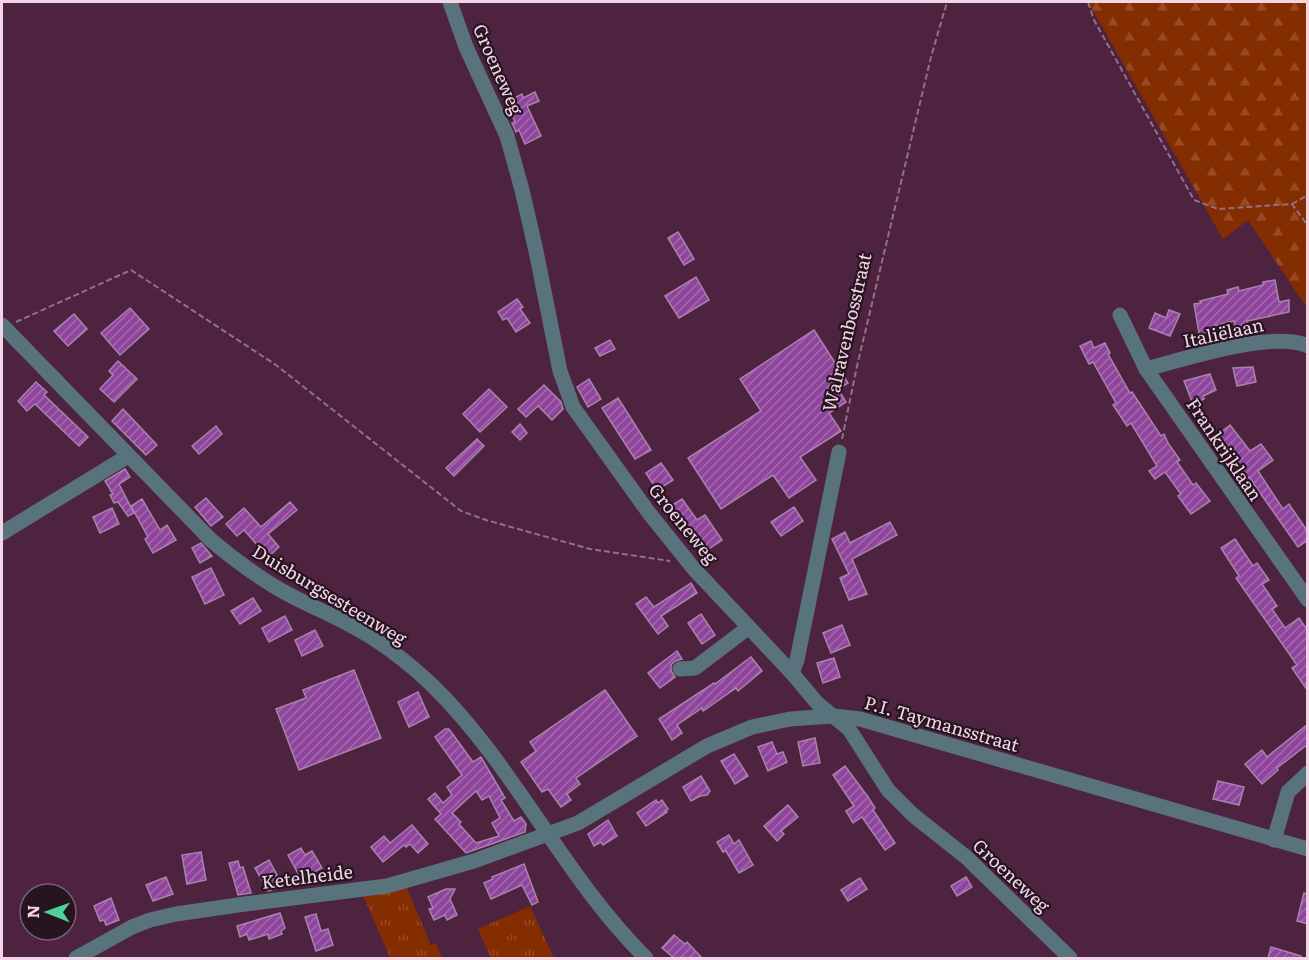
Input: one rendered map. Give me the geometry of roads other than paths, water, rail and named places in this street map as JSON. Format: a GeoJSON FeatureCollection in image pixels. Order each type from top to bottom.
{"type":"FeatureCollection","features":[{"type":"Feature","properties":{"kind":"street","name":"Groeneweg"},"geometry":{"type":"LineString","coordinates":[[450,2],[466,47],[507,136],[522,190],[560,371],[573,406],[649,513],[690,565],[792,673],[817,703],[849,729],[888,790],[913,815],[966,856],[1070,958]]}},
{"type":"Feature","properties":{"kind":"street","name":"Frankrijklaan"},"geometry":{"type":"LineString","coordinates":[[1120,315],[1146,369],[1308,600]]}},
{"type":"Feature","properties":{"kind":"street","name":"Duisburgsesteenweg"},"geometry":{"type":"LineString","coordinates":[[3,326],[187,518],[231,557],[275,587],[352,625],[408,663],[441,694],[478,738],[601,909],[646,958]]}},
{"type":"Feature","properties":{"kind":"street","name":"Italiëlaan"},"geometry":{"type":"LineString","coordinates":[[1146,369],[1256,342],[1280,340],[1308,346]]}},
{"type":"Feature","properties":{"kind":"street"},"geometry":{"type":"LineString","coordinates":[[792,673],[797,660],[839,453]]}},
{"type":"Feature","properties":{"kind":"street"},"geometry":{"type":"LineString","coordinates":[[2,533],[128,456]]}},
{"type":"Feature","properties":{"kind":"street"},"geometry":{"type":"LineString","coordinates":[[680,669],[695,668],[749,627]]}},
{"type":"Feature","properties":{"kind":"street","name":"P.I. Taymansstraat"},"geometry":{"type":"LineString","coordinates":[[546,834],[578,823],[707,746],[752,728],[790,719],[833,717],[860,719],[1308,849]]}},
{"type":"Feature","properties":{"kind":"street"},"geometry":{"type":"LineString","coordinates":[[1274,840],[1288,792],[1308,773]]}},
{"type":"Feature","properties":{"kind":"street","name":"Ketelheide"},"geometry":{"type":"LineString","coordinates":[[76,958],[124,931],[150,920],[244,904],[387,886],[474,861],[546,834]]}}]}
